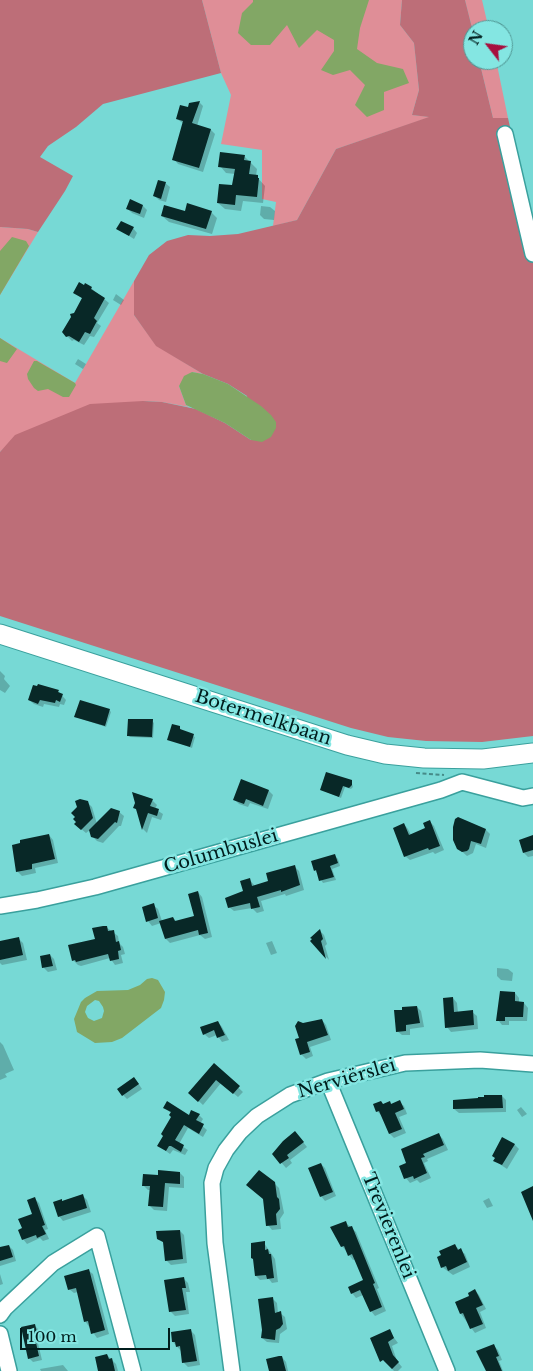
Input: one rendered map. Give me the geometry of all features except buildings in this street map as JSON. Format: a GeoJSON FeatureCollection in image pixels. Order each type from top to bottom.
{"type":"FeatureCollection","features":[{"type":"Feature","properties":{"kind":"main road","name":"Botermelkbaan"},"geometry":{"type":"LineString","coordinates":[[0,634],[347,745],[385,754],[424,758],[483,759],[533,754]]}},
{"type":"Feature","properties":{"kind":"street"},"geometry":{"type":"LineString","coordinates":[[505,134],[533,254]]}},
{"type":"Feature","properties":{"kind":"street","name":"Columbuslei"},"geometry":{"type":"LineString","coordinates":[[0,906],[95,887],[441,790],[462,782],[523,798],[533,796]]}},
{"type":"Feature","properties":{"kind":"street","name":"Nerviërslei"},"geometry":{"type":"LineString","coordinates":[[232,1371],[215,1243],[212,1183],[216,1168],[240,1132],[256,1116],[290,1095],[328,1081],[405,1063],[480,1060],[532,1066]]}},
{"type":"Feature","properties":{"kind":"street","name":"Trevierenlei"},"geometry":{"type":"LineString","coordinates":[[328,1081],[446,1371]]}},
{"type":"Feature","properties":{"kind":"street"},"geometry":{"type":"LineString","coordinates":[[0,1315],[53,1263],[97,1236],[133,1371]]}},
{"type":"Feature","properties":{"kind":"street"},"geometry":{"type":"LineString","coordinates":[[0,1334],[9,1371]]}},
{"type":"Feature","properties":{"kind":"shaded area"},"geometry":{"type":"Polygon","coordinates":[[[0,0],[202,0],[221,73],[103,104],[76,127],[48,146],[40,157],[73,176],[38,232],[28,229],[0,227],[0,0]]]}},
{"type":"Feature","properties":{"kind":"shaded area"},"geometry":{"type":"Polygon","coordinates":[[[202,0],[402,0],[400,25],[414,43],[419,90],[412,115],[431,117],[336,149],[297,220],[273,226],[276,202],[262,199],[262,150],[221,144],[231,95],[221,73],[202,0]]]}},
{"type":"Feature","properties":{"kind":"shaded area"},"geometry":{"type":"Polygon","coordinates":[[[253,0],[369,0],[360,28],[357,49],[377,63],[403,69],[409,83],[384,92],[384,110],[367,117],[355,105],[365,85],[350,70],[333,75],[321,70],[334,51],[334,40],[317,30],[299,48],[287,25],[270,45],[251,45],[238,33],[242,13],[253,0]]]}},
{"type":"Feature","properties":{"kind":"shaded area"},"geometry":{"type":"Polygon","coordinates":[[[402,0],[465,0],[470,20],[463,20],[463,70],[481,70],[493,118],[508,118],[533,230],[533,736],[482,742],[426,741],[388,737],[351,728],[0,616],[0,452],[15,435],[90,404],[143,401],[162,402],[196,409],[225,423],[251,440],[247,396],[228,384],[203,374],[156,346],[134,315],[134,281],[149,255],[167,241],[188,235],[238,234],[297,220],[336,149],[429,117],[412,115],[419,90],[414,43],[400,25],[402,0]]]}},
{"type":"Feature","properties":{"kind":"shaded area"},"geometry":{"type":"Polygon","coordinates":[[[465,0],[482,0],[487,20],[470,20],[465,0]]]}},
{"type":"Feature","properties":{"kind":"shaded area"},"geometry":{"type":"Polygon","coordinates":[[[481,70],[498,70],[508,118],[493,118],[481,70]]]}},
{"type":"Feature","properties":{"kind":"shaded area"},"geometry":{"type":"Polygon","coordinates":[[[0,227],[28,229],[38,232],[0,295],[0,227]]]}},
{"type":"Feature","properties":{"kind":"shaded area"},"geometry":{"type":"Polygon","coordinates":[[[12,237],[26,241],[29,246],[0,295],[0,251],[12,237]]]}},
{"type":"Feature","properties":{"kind":"shaded area"},"geometry":{"type":"Polygon","coordinates":[[[134,281],[134,315],[156,345],[203,374],[192,372],[179,386],[186,405],[189,407],[143,401],[3,449],[0,452],[0,338],[75,383],[134,281]]]}},
{"type":"Feature","properties":{"kind":"shaded area"},"geometry":{"type":"Polygon","coordinates":[[[0,338],[17,349],[7,363],[0,361],[0,338]]]}},
{"type":"Feature","properties":{"kind":"shaded area"},"geometry":{"type":"Polygon","coordinates":[[[34,361],[75,383],[76,385],[69,397],[63,397],[48,389],[38,391],[34,388],[27,374],[34,361]]]}},
{"type":"Feature","properties":{"kind":"shaded area"},"geometry":{"type":"Polygon","coordinates":[[[192,372],[203,374],[228,384],[261,406],[276,422],[276,428],[271,437],[262,442],[251,440],[225,423],[186,405],[179,386],[184,376],[192,372]]]}},
{"type":"Feature","properties":{"kind":"shaded area"},"geometry":{"type":"Polygon","coordinates":[[[147,979],[158,980],[165,992],[161,1008],[122,1038],[112,1042],[95,1043],[77,1032],[74,1019],[81,1002],[85,998],[97,991],[128,990],[140,985],[147,979]],[[95,1000],[87,1006],[85,1012],[88,1018],[94,1021],[102,1018],[104,1011],[99,1001],[95,1000]]]}}]}
